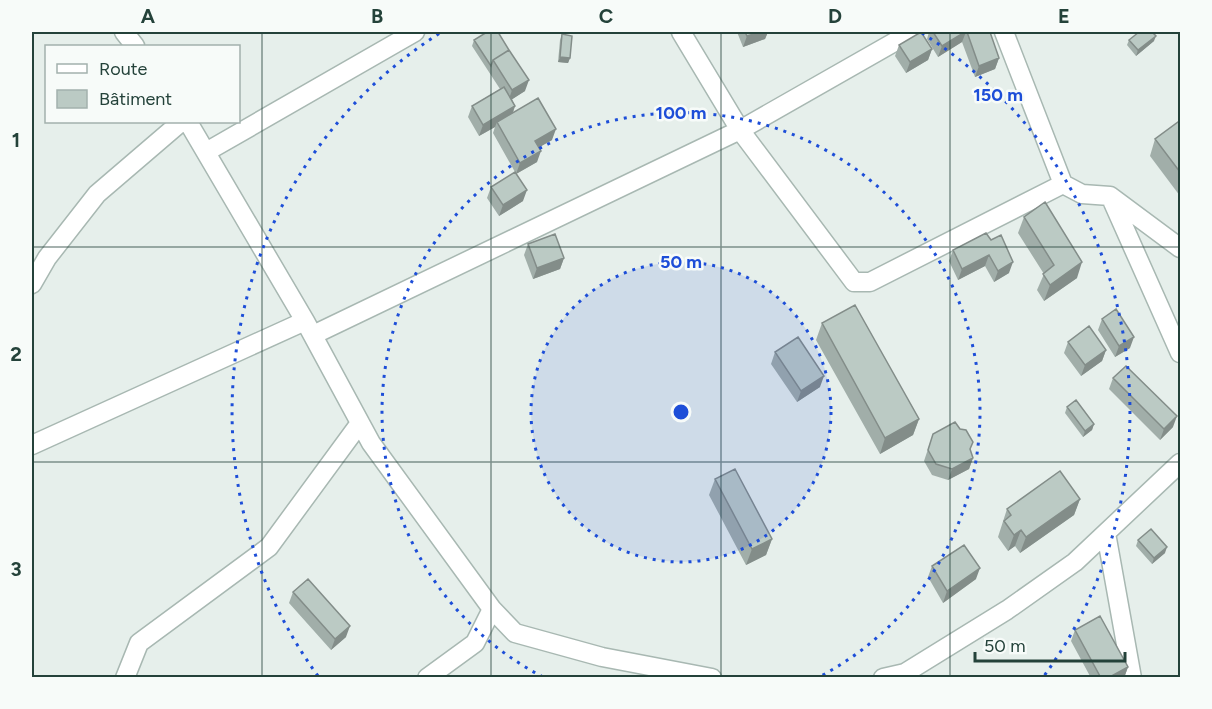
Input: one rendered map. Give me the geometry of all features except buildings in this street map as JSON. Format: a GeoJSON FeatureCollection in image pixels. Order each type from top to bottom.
{"type":"FeatureCollection","features":[{"type":"Feature","properties":{"kind":"street"},"geometry":{"type":"LineString","coordinates":[[124,32],[134,45]]}},
{"type":"Feature","properties":{"kind":"street"},"geometry":{"type":"LineString","coordinates":[[206,152],[415,32]]}},
{"type":"Feature","properties":{"kind":"street"},"geometry":{"type":"LineString","coordinates":[[681,32],[740,130],[854,282],[870,282],[1063,184]]}},
{"type":"Feature","properties":{"kind":"street"},"geometry":{"type":"LineString","coordinates":[[32,445],[309,328],[740,130],[912,32]]}},
{"type":"Feature","properties":{"kind":"street"},"geometry":{"type":"LineString","coordinates":[[1004,32],[1063,184],[1082,194],[1110,196],[1180,248]]}},
{"type":"Feature","properties":{"kind":"street"},"geometry":{"type":"LineString","coordinates":[[32,284],[47,258],[96,195],[180,123]]}},
{"type":"Feature","properties":{"kind":"street"},"geometry":{"type":"LineString","coordinates":[[189,123],[309,328],[371,444],[492,609],[514,633],[602,657],[712,678]]}},
{"type":"Feature","properties":{"kind":"street"},"geometry":{"type":"LineString","coordinates":[[1110,196],[1180,353]]}},
{"type":"Feature","properties":{"kind":"street"},"geometry":{"type":"LineString","coordinates":[[124,678],[139,644],[269,547],[360,423]]}},
{"type":"Feature","properties":{"kind":"street"},"geometry":{"type":"LineString","coordinates":[[883,678],[905,673],[1007,610],[1075,562],[1180,463]]}},
{"type":"Feature","properties":{"kind":"street"},"geometry":{"type":"LineString","coordinates":[[1106,533],[1132,678]]}},
{"type":"Feature","properties":{"kind":"street"},"geometry":{"type":"LineString","coordinates":[[427,678],[475,643],[492,609]]}}]}
